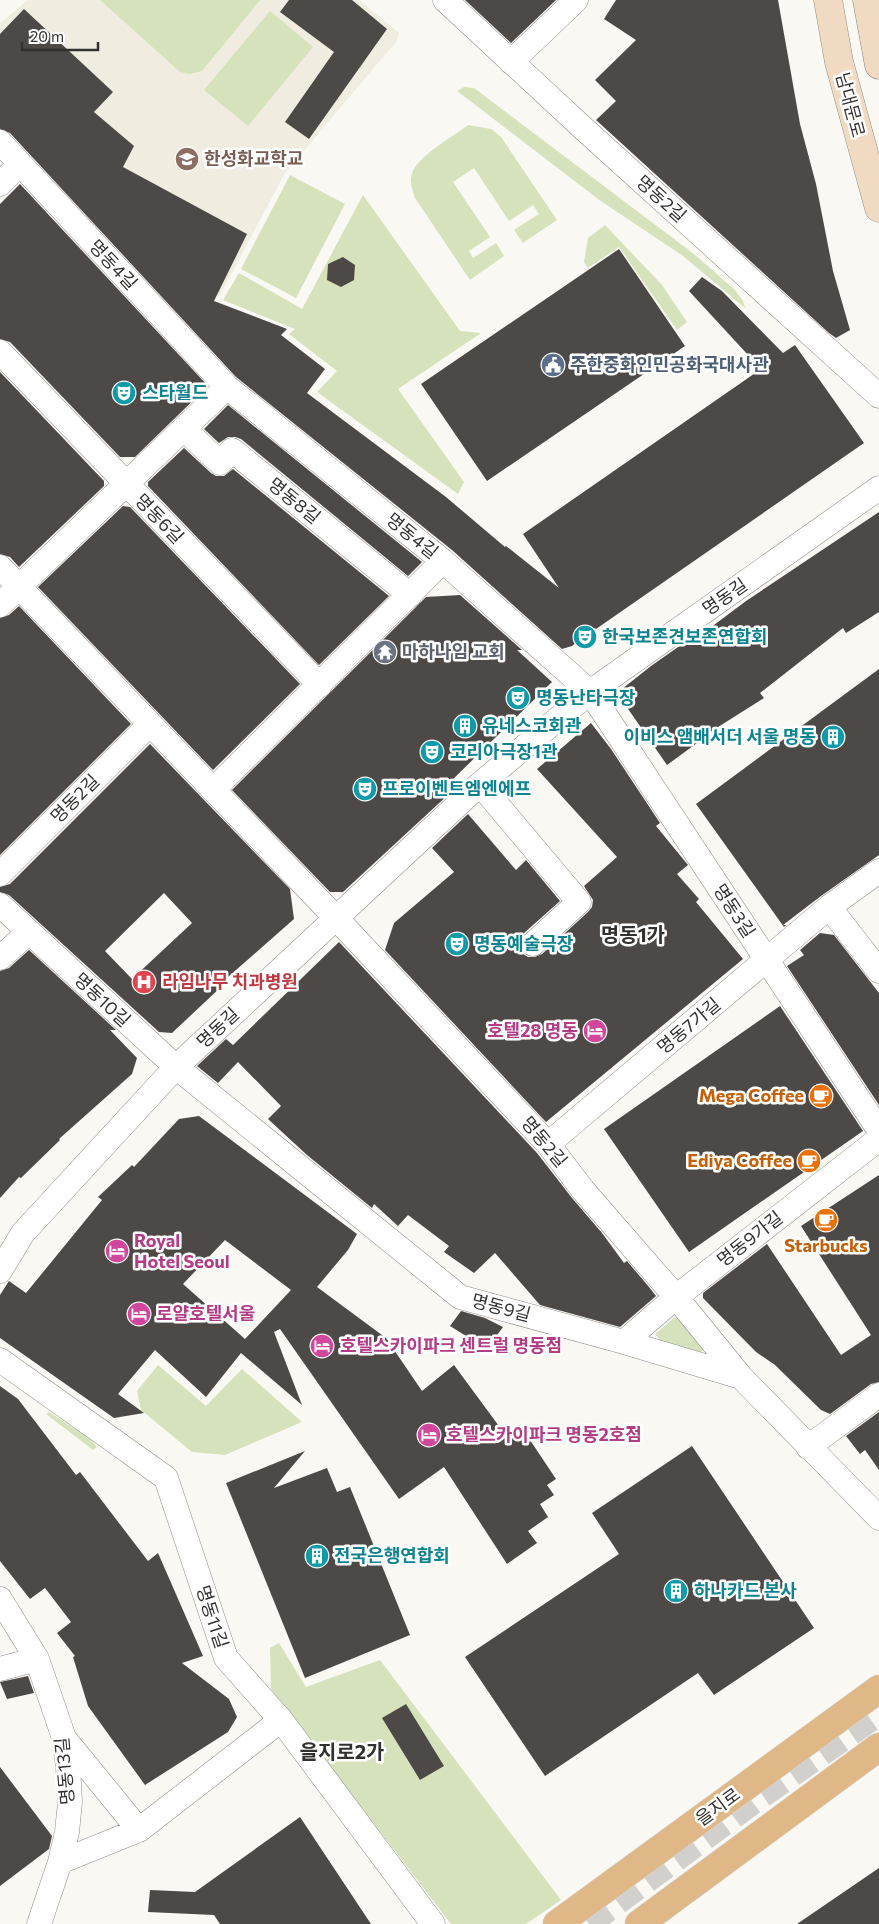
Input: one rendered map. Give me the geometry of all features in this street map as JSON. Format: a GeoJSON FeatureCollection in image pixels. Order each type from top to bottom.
{"type":"FeatureCollection","features":[{"type":"Feature","properties":{"kind":"main road","name":"남대문로"},"geometry":{"type":"LineString","coordinates":[[828,0],[839,62],[879,208]]}},
{"type":"Feature","properties":{"kind":"main road"},"geometry":{"type":"LineString","coordinates":[[867,0],[879,65]]}},
{"type":"Feature","properties":{"kind":"main road","name":"을지로"},"geometry":{"type":"LineString","coordinates":[[557,1924],[879,1689]]}},
{"type":"Feature","properties":{"kind":"main road"},"geometry":{"type":"LineString","coordinates":[[639,1924],[879,1747]]}},
{"type":"Feature","properties":{"kind":"street","name":"명동2길"},"geometry":{"type":"LineString","coordinates":[[444,0],[879,396]]}},
{"type":"Feature","properties":{"kind":"street"},"geometry":{"type":"LineString","coordinates":[[511,62],[576,0]]}},
{"type":"Feature","properties":{"kind":"street","name":"명동4길"},"geometry":{"type":"LineString","coordinates":[[0,142],[227,388],[443,561],[590,692]]}},
{"type":"Feature","properties":{"kind":"street"},"geometry":{"type":"LineString","coordinates":[[0,184],[20,164]]}},
{"type":"Feature","properties":{"kind":"street","name":"명동6길"},"geometry":{"type":"LineString","coordinates":[[0,352],[320,685]]}},
{"type":"Feature","properties":{"kind":"street"},"geometry":{"type":"LineString","coordinates":[[0,605],[227,388]]}},
{"type":"Feature","properties":{"kind":"street","name":"명동8길"},"geometry":{"type":"LineString","coordinates":[[184,429],[220,464],[232,450],[410,596]]}},
{"type":"Feature","properties":{"kind":"street","name":"명동길"},"geometry":{"type":"LineString","coordinates":[[0,1271],[23,1233],[176,1067],[480,784],[590,692],[879,488]]}},
{"type":"Feature","properties":{"kind":"street"},"geometry":{"type":"LineString","coordinates":[[213,790],[410,596],[443,561]]}},
{"type":"Feature","properties":{"kind":"street"},"geometry":{"type":"LineString","coordinates":[[0,567],[336,918]]}},
{"type":"Feature","properties":{"kind":"street","name":"명동3길"},"geometry":{"type":"LineString","coordinates":[[590,692],[879,1130]]}},
{"type":"Feature","properties":{"kind":"street","name":"명동2길"},"geometry":{"type":"LineString","coordinates":[[0,874],[150,724]]}},
{"type":"Feature","properties":{"kind":"street"},"geometry":{"type":"LineString","coordinates":[[480,784],[579,902],[534,944]]}},
{"type":"Feature","properties":{"kind":"street","name":"명동7가길"},"geometry":{"type":"LineString","coordinates":[[548,1144],[830,907],[879,871]]}},
{"type":"Feature","properties":{"kind":"street","name":"명동10길"},"geometry":{"type":"LineString","coordinates":[[0,905],[176,1067]]}},
{"type":"Feature","properties":{"kind":"street"},"geometry":{"type":"LineString","coordinates":[[830,907],[879,971]]}},
{"type":"Feature","properties":{"kind":"street","name":"명동2길"},"geometry":{"type":"LineString","coordinates":[[336,918],[548,1144],[583,1190],[676,1297],[741,1376]]}},
{"type":"Feature","properties":{"kind":"street"},"geometry":{"type":"LineString","coordinates":[[0,958],[29,932]]}},
{"type":"Feature","properties":{"kind":"street","name":"명동9길"},"geometry":{"type":"LineString","coordinates":[[176,1067],[460,1297],[741,1376]]}},
{"type":"Feature","properties":{"kind":"street","name":"명동9가길"},"geometry":{"type":"LineString","coordinates":[[624,1342],[676,1297],[879,1139]]}},
{"type":"Feature","properties":{"kind":"street","name":"명동11길"},"geometry":{"type":"LineString","coordinates":[[0,1360],[166,1478],[226,1658],[281,1720],[433,1924]]}},
{"type":"Feature","properties":{"kind":"street"},"geometry":{"type":"LineString","coordinates":[[741,1376],[879,1518]]}},
{"type":"Feature","properties":{"kind":"street"},"geometry":{"type":"LineString","coordinates":[[808,1447],[879,1395]]}},
{"type":"Feature","properties":{"kind":"street","name":"명동13길"},"geometry":{"type":"LineString","coordinates":[[0,1599],[37,1659],[64,1738],[70,1802],[67,1832],[60,1862],[39,1924]]}},
{"type":"Feature","properties":{"kind":"street"},"geometry":{"type":"LineString","coordinates":[[0,1669],[37,1659]]}},
{"type":"Feature","properties":{"kind":"street"},"geometry":{"type":"LineString","coordinates":[[60,1862],[139,1830],[281,1720]]}},
{"type":"Feature","properties":{"kind":"street"},"geometry":{"type":"LineString","coordinates":[[64,1738],[139,1830]]}},
{"type":"Feature","properties":{"kind":"shaded area","name":"한성화교학교"},"geometry":{"type":"Polygon","coordinates":[[[28,0],[359,0],[399,33],[396,42],[285,173],[219,297],[208,286],[97,230],[50,192],[89,144],[0,60],[0,23],[28,0]]]}},
{"type":"Feature","properties":{"kind":"green space"},"geometry":{"type":"Polygon","coordinates":[[[100,0],[260,0],[202,71],[190,74],[180,72],[100,0]]]}},
{"type":"Feature","properties":{"kind":"green space"},"geometry":{"type":"Polygon","coordinates":[[[270,11],[313,47],[248,126],[204,90],[270,11]]]}},
{"type":"Feature","properties":{"kind":"green space"},"geometry":{"type":"Polygon","coordinates":[[[464,87],[474,88],[694,254],[735,290],[743,301],[745,308],[683,256],[598,199],[457,91],[464,87]]]}},
{"type":"Feature","properties":{"kind":"green space"},"geometry":{"type":"Polygon","coordinates":[[[468,125],[491,129],[501,137],[557,220],[523,243],[514,230],[539,214],[533,205],[509,221],[474,168],[453,182],[490,237],[469,251],[473,258],[496,243],[504,256],[470,280],[415,198],[411,180],[415,167],[420,161],[436,147],[468,125]]]}},
{"type":"Feature","properties":{"kind":"green space"},"geometry":{"type":"Polygon","coordinates":[[[290,175],[345,204],[296,298],[241,269],[290,175]]]}},
{"type":"Feature","properties":{"kind":"green space"},"geometry":{"type":"Polygon","coordinates":[[[363,195],[460,331],[481,333],[398,389],[464,482],[458,494],[317,392],[337,371],[289,334],[295,329],[223,300],[239,273],[302,309],[363,195]]]}},
{"type":"Feature","properties":{"kind":"green space"},"geometry":{"type":"Polygon","coordinates":[[[605,225],[662,285],[687,322],[677,330],[619,247],[588,268],[584,262],[588,238],[605,225]]]}},
{"type":"Feature","properties":{"kind":"green space"},"geometry":{"type":"Polygon","coordinates":[[[679,1314],[707,1346],[701,1352],[660,1340],[655,1334],[679,1314]]]}},
{"type":"Feature","properties":{"kind":"green space"},"geometry":{"type":"Polygon","coordinates":[[[158,1365],[206,1406],[242,1369],[302,1422],[225,1455],[192,1452],[141,1410],[137,1391],[158,1365]]]}},
{"type":"Feature","properties":{"kind":"green space"},"geometry":{"type":"Polygon","coordinates":[[[49,1412],[90,1439],[97,1447],[93,1450],[46,1414],[49,1412]]]}},
{"type":"Feature","properties":{"kind":"green space"},"geometry":{"type":"Polygon","coordinates":[[[279,1643],[306,1687],[380,1660],[561,1900],[526,1924],[451,1924],[271,1689],[270,1648],[279,1643]]]}},
{"type":"Feature","properties":{"kind":"building"},"geometry":{"type":"Polygon","coordinates":[[[289,0],[352,0],[387,29],[309,139],[285,122],[334,52],[280,12],[289,0]]]}},
{"type":"Feature","properties":{"kind":"building"},"geometry":{"type":"Polygon","coordinates":[[[465,0],[556,0],[511,43],[465,0]]]}},
{"type":"Feature","properties":{"kind":"building"},"geometry":{"type":"Polygon","coordinates":[[[616,0],[778,0],[800,124],[816,184],[833,271],[850,330],[836,338],[829,333],[596,120],[616,101],[595,80],[636,40],[604,19],[616,0]]]}},
{"type":"Feature","properties":{"kind":"building"},"geometry":{"type":"Polygon","coordinates":[[[24,9],[113,92],[94,112],[134,146],[123,167],[247,234],[214,301],[287,329],[281,335],[325,369],[307,393],[446,497],[505,547],[559,588],[523,534],[761,369],[689,291],[702,277],[722,291],[783,353],[795,345],[864,443],[595,628],[572,646],[562,649],[452,550],[236,377],[10,133],[0,129],[0,34],[24,9]]]}},
{"type":"Feature","properties":{"kind":"building"},"geometry":{"type":"Polygon","coordinates":[[[20,184],[208,386],[135,457],[120,457],[10,342],[0,339],[0,204],[20,184]]]}},
{"type":"Feature","properties":{"kind":"building","name":"주한중화인민공화국대사관"},"geometry":{"type":"Polygon","coordinates":[[[619,249],[685,346],[487,481],[421,384],[619,249]]]}},
{"type":"Feature","properties":{"kind":"building"},"geometry":{"type":"Polygon","coordinates":[[[343,257],[355,265],[354,280],[341,287],[327,280],[328,264],[343,257]]]}},
{"type":"Feature","properties":{"kind":"building"},"geometry":{"type":"Polygon","coordinates":[[[0,372],[104,481],[104,486],[19,567],[10,557],[0,554],[0,372]]]}},
{"type":"Feature","properties":{"kind":"building"},"geometry":{"type":"Polygon","coordinates":[[[228,405],[422,562],[408,576],[241,439],[228,437],[219,443],[204,429],[228,405]]]}},
{"type":"Feature","properties":{"kind":"building"},"geometry":{"type":"Polygon","coordinates":[[[184,448],[216,476],[224,476],[233,469],[389,596],[319,665],[148,486],[148,482],[184,448]]]}},
{"type":"Feature","properties":{"kind":"building"},"geometry":{"type":"Polygon","coordinates":[[[123,506],[130,507],[300,684],[213,770],[38,587],[123,506]]]}},
{"type":"Feature","properties":{"kind":"building"},"geometry":{"type":"Polygon","coordinates":[[[879,512],[879,612],[846,633],[843,628],[760,693],[764,698],[707,734],[667,765],[617,693],[651,666],[708,626],[710,628],[746,601],[879,512]]]}},
{"type":"Feature","properties":{"kind":"building"},"geometry":{"type":"Polygon","coordinates":[[[460,595],[522,650],[517,650],[552,682],[445,787],[450,793],[343,892],[330,892],[232,790],[426,597],[460,595]]]}},
{"type":"Feature","properties":{"kind":"building"},"geometry":{"type":"Polygon","coordinates":[[[19,606],[131,724],[0,855],[0,618],[9,615],[19,606]]]}},
{"type":"Feature","properties":{"kind":"building","name":"이비스 앰배서더 서울 명동"},"geometry":{"type":"Polygon","coordinates":[[[879,669],[879,855],[821,896],[783,925],[786,925],[784,927],[696,804],[879,669]]]}},
{"type":"Feature","properties":{"kind":"building"},"geometry":{"type":"Polygon","coordinates":[[[591,723],[611,749],[660,823],[656,826],[688,865],[677,874],[699,899],[696,902],[743,959],[546,1122],[385,950],[394,923],[454,872],[432,848],[468,814],[516,870],[526,860],[560,901],[523,934],[520,939],[520,946],[523,954],[528,957],[535,957],[542,954],[588,912],[592,907],[593,900],[584,886],[617,857],[537,769],[591,723]]]}},
{"type":"Feature","properties":{"kind":"building"},"geometry":{"type":"Polygon","coordinates":[[[150,744],[290,889],[294,919],[220,984],[222,986],[172,1033],[159,1032],[9,895],[0,892],[0,887],[10,884],[150,744]],[[164,893],[105,951],[132,979],[192,923],[164,893]]]}},
{"type":"Feature","properties":{"kind":"building"},"geometry":{"type":"Polygon","coordinates":[[[820,933],[834,935],[879,993],[879,1105],[787,966],[804,955],[800,950],[820,933]]]}},
{"type":"Feature","properties":{"kind":"building"},"geometry":{"type":"Polygon","coordinates":[[[339,942],[537,1153],[624,1263],[627,1261],[656,1296],[620,1327],[540,1305],[495,1253],[474,1273],[444,1252],[449,1246],[408,1215],[398,1226],[374,1204],[372,1208],[307,1155],[268,1119],[281,1106],[238,1062],[218,1083],[197,1066],[226,1039],[233,1045],[339,942]]]}},
{"type":"Feature","properties":{"kind":"building"},"geometry":{"type":"Polygon","coordinates":[[[29,950],[116,1030],[110,1030],[137,1058],[132,1074],[59,1139],[0,1198],[0,971],[9,968],[29,950]]]}},
{"type":"Feature","properties":{"kind":"building"},"geometry":{"type":"Polygon","coordinates":[[[780,1006],[863,1131],[689,1252],[604,1129],[780,1006]]]}},
{"type":"Feature","properties":{"kind":"building"},"geometry":{"type":"Polygon","coordinates":[[[199,1116],[357,1234],[348,1250],[317,1287],[386,1338],[422,1391],[454,1365],[507,1437],[513,1433],[518,1441],[526,1434],[556,1479],[547,1485],[554,1495],[540,1504],[548,1517],[528,1531],[537,1543],[507,1564],[444,1467],[399,1499],[280,1329],[274,1332],[302,1405],[241,1353],[206,1397],[155,1350],[118,1394],[144,1413],[114,1418],[0,1338],[0,1295],[9,1281],[26,1293],[102,1200],[98,1197],[132,1165],[134,1167],[179,1119],[199,1116]],[[225,1240],[183,1284],[245,1339],[291,1290],[225,1240]]]}},
{"type":"Feature","properties":{"kind":"building"},"geometry":{"type":"Polygon","coordinates":[[[879,1175],[879,1382],[871,1384],[830,1414],[821,1410],[775,1365],[756,1352],[703,1298],[703,1293],[767,1244],[841,1355],[871,1335],[801,1226],[879,1175]]]}},
{"type":"Feature","properties":{"kind":"building"},"geometry":{"type":"Polygon","coordinates":[[[461,1311],[485,1318],[503,1327],[487,1349],[450,1326],[461,1311]]]}},
{"type":"Feature","properties":{"kind":"building"},"geometry":{"type":"Polygon","coordinates":[[[0,1386],[18,1399],[76,1475],[80,1472],[148,1561],[158,1553],[203,1656],[182,1663],[229,1699],[237,1717],[228,1732],[145,1785],[88,1706],[73,1657],[75,1656],[57,1633],[71,1622],[45,1588],[30,1599],[0,1561],[0,1386]]]}},
{"type":"Feature","properties":{"kind":"building"},"geometry":{"type":"Polygon","coordinates":[[[879,1412],[879,1470],[865,1450],[860,1454],[846,1436],[879,1412]]]}},
{"type":"Feature","properties":{"kind":"building","name":"하나카드 본사"},"geometry":{"type":"Polygon","coordinates":[[[692,1446],[814,1628],[714,1695],[698,1673],[545,1776],[465,1657],[619,1554],[592,1513],[692,1446]]]}},
{"type":"Feature","properties":{"kind":"building","name":"전국은행연합회"},"geometry":{"type":"Polygon","coordinates":[[[305,1451],[274,1488],[327,1468],[337,1492],[350,1487],[410,1635],[305,1678],[226,1483],[305,1451]]]}},
{"type":"Feature","properties":{"kind":"building"},"geometry":{"type":"Polygon","coordinates":[[[28,1676],[34,1693],[7,1699],[0,1682],[28,1676]]]}},
{"type":"Feature","properties":{"kind":"building"},"geometry":{"type":"Polygon","coordinates":[[[406,1704],[444,1766],[420,1780],[382,1718],[406,1704]]]}},
{"type":"Feature","properties":{"kind":"building"},"geometry":{"type":"Polygon","coordinates":[[[0,1767],[52,1836],[49,1849],[0,1886],[0,1767]]]}},
{"type":"Feature","properties":{"kind":"building"},"geometry":{"type":"Polygon","coordinates":[[[300,1817],[371,1924],[220,1924],[214,1915],[148,1912],[150,1890],[195,1892],[300,1817]]]}},
{"type":"Feature","properties":{"kind":"building"},"geometry":{"type":"Polygon","coordinates":[[[879,1868],[879,1924],[797,1924],[879,1868]]]}},
{"type":"Feature","properties":{"kind":"tunnel"},"geometry":{"type":"LineString","coordinates":[[589,1924],[758,1799],[879,1714]]}},
{"type":"Feature","properties":{"kind":"place","name":"한성화교학교"},"geometry":{"type":"Point","coordinates":[187,159]}},
{"type":"Feature","properties":{"kind":"place","name":"주한중화인민공화국대사관"},"geometry":{"type":"Point","coordinates":[553,365]}},
{"type":"Feature","properties":{"kind":"place","name":"스타월드"},"geometry":{"type":"Point","coordinates":[124,393]}},
{"type":"Feature","properties":{"kind":"place","name":"한국보존견보존연합회"},"geometry":{"type":"Point","coordinates":[585,637]}},
{"type":"Feature","properties":{"kind":"place","name":"마하나임 교회"},"geometry":{"type":"Point","coordinates":[385,652]}},
{"type":"Feature","properties":{"kind":"place","name":"명동난타극장"},"geometry":{"type":"Point","coordinates":[518,698]}},
{"type":"Feature","properties":{"kind":"place","name":"유네스코회관"},"geometry":{"type":"Point","coordinates":[465,726]}},
{"type":"Feature","properties":{"kind":"place","name":"이비스 앰배서더 서울 명동"},"geometry":{"type":"Point","coordinates":[833,737]}},
{"type":"Feature","properties":{"kind":"place","name":"코리아극장1관"},"geometry":{"type":"Point","coordinates":[432,752]}},
{"type":"Feature","properties":{"kind":"place","name":"프로이벤트엠엔에프"},"geometry":{"type":"Point","coordinates":[365,789]}},
{"type":"Feature","properties":{"kind":"place","name":"명동예술극장"},"geometry":{"type":"Point","coordinates":[457,944]}},
{"type":"Feature","properties":{"kind":"place","name":"라임나무 치과병원"},"geometry":{"type":"Point","coordinates":[144,982]}},
{"type":"Feature","properties":{"kind":"place","name":"호텔28 명동"},"geometry":{"type":"Point","coordinates":[595,1031]}},
{"type":"Feature","properties":{"kind":"place","name":"Mega Coffee"},"geometry":{"type":"Point","coordinates":[821,1096]}},
{"type":"Feature","properties":{"kind":"place","name":"Ediya Coffee"},"geometry":{"type":"Point","coordinates":[809,1161]}},
{"type":"Feature","properties":{"kind":"place","name":"Starbucks"},"geometry":{"type":"Point","coordinates":[826,1220]}},
{"type":"Feature","properties":{"kind":"place","name":"Royal Hotel Seoul"},"geometry":{"type":"Point","coordinates":[117,1251]}},
{"type":"Feature","properties":{"kind":"place","name":"로얄호텔서울"},"geometry":{"type":"Point","coordinates":[139,1314]}},
{"type":"Feature","properties":{"kind":"place","name":"호텔스카이파크 센트럴 명동점"},"geometry":{"type":"Point","coordinates":[322,1346]}},
{"type":"Feature","properties":{"kind":"place","name":"호텔스카이파크 명동2호점"},"geometry":{"type":"Point","coordinates":[429,1435]}},
{"type":"Feature","properties":{"kind":"place","name":"전국은행연합회"},"geometry":{"type":"Point","coordinates":[317,1556]}},
{"type":"Feature","properties":{"kind":"place","name":"하나카드 본사"},"geometry":{"type":"Point","coordinates":[676,1591]}},
{"type":"Feature","properties":{"kind":"district","name":"명동1가"},"geometry":{"type":"Point","coordinates":[633,935]}},
{"type":"Feature","properties":{"kind":"district","name":"을지로2가"},"geometry":{"type":"Point","coordinates":[342,1752]}}]}
